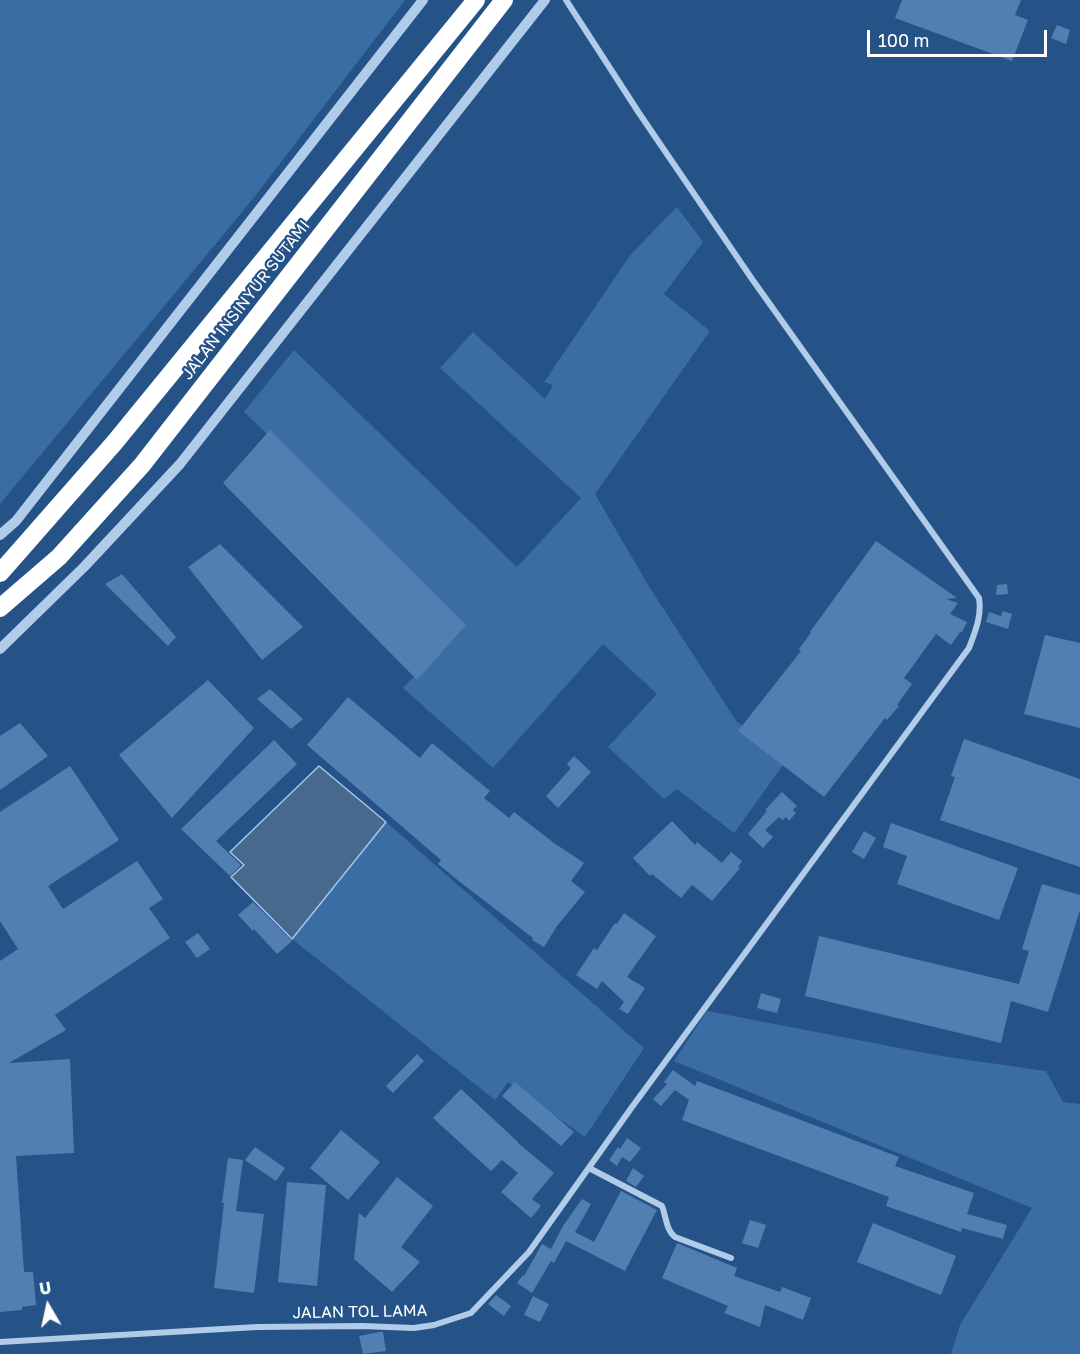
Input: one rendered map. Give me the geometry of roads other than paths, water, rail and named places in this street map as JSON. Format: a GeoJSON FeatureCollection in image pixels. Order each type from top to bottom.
{"type":"FeatureCollection","features":[{"type":"Feature","properties":{"kind":"highway","name":"JALAN INSINYUR SUTAMI"},"geometry":{"type":"LineString","coordinates":[[0,573],[115,442],[476,0]]}},
{"type":"Feature","properties":{"kind":"highway","name":"JALAN INSINYUR SUTAMI"},"geometry":{"type":"LineString","coordinates":[[0,608],[58,557],[142,465],[504,0]]}},
{"type":"Feature","properties":{"kind":"street"},"geometry":{"type":"LineString","coordinates":[[0,535],[16,521],[423,0]]}},
{"type":"Feature","properties":{"kind":"street"},"geometry":{"type":"LineString","coordinates":[[0,649],[85,566],[180,464],[545,0]]}},
{"type":"Feature","properties":{"kind":"street","name":"JALAN TOL LAMA"},"geometry":{"type":"LineString","coordinates":[[0,1342],[257,1328],[363,1326],[414,1328],[434,1325],[471,1313],[529,1252],[632,1107],[969,648],[977,628],[979,598],[752,279],[639,113],[566,0]]}},
{"type":"Feature","properties":{"kind":"street"},"geometry":{"type":"LineString","coordinates":[[589,1168],[662,1206],[670,1233],[675,1238],[731,1258]]}}]}
